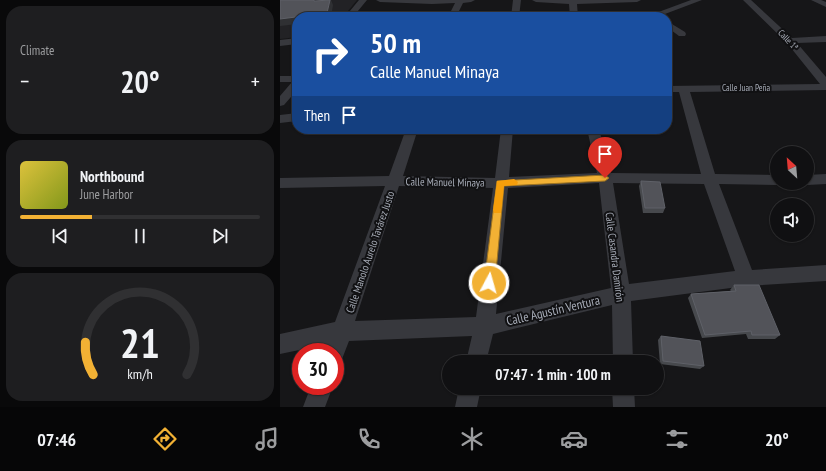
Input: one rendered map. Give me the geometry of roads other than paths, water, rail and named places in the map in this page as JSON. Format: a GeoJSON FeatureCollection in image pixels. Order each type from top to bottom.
{"type":"FeatureCollection","features":[{"type":"Feature","properties":{"kind":"street"},"geometry":{"type":"LineString","coordinates":[[353,12],[363,0]]}},
{"type":"Feature","properties":{"kind":"street"},"geometry":{"type":"LineString","coordinates":[[380,0],[432,2],[471,0]]}},
{"type":"Feature","properties":{"kind":"street"},"geometry":{"type":"LineString","coordinates":[[454,12],[460,0]]}},
{"type":"Feature","properties":{"kind":"street"},"geometry":{"type":"LineString","coordinates":[[516,12],[517,0]]}},
{"type":"Feature","properties":{"kind":"street"},"geometry":{"type":"LineString","coordinates":[[536,0],[637,0]]}},
{"type":"Feature","properties":{"kind":"street"},"geometry":{"type":"LineString","coordinates":[[667,12],[698,0]]}},
{"type":"Feature","properties":{"kind":"street","name":"Calle 1ª"},"geometry":{"type":"LineString","coordinates":[[747,0],[790,41],[826,84]]}},
{"type":"Feature","properties":{"kind":"street"},"geometry":{"type":"LineString","coordinates":[[815,0],[826,5]]}},
{"type":"Feature","properties":{"kind":"street"},"geometry":{"type":"LineString","coordinates":[[573,1],[574,12]]}},
{"type":"Feature","properties":{"kind":"street"},"geometry":{"type":"LineString","coordinates":[[672,27],[682,34]]}},
{"type":"Feature","properties":{"kind":"street"},"geometry":{"type":"LineString","coordinates":[[790,41],[826,39]]}},
{"type":"Feature","properties":{"kind":"street"},"geometry":{"type":"LineString","coordinates":[[280,43],[292,42]]}},
{"type":"Feature","properties":{"kind":"street"},"geometry":{"type":"LineString","coordinates":[[280,79],[292,78]]}},
{"type":"Feature","properties":{"kind":"street","name":"Calle Juan Peña"},"geometry":{"type":"LineString","coordinates":[[672,89],[826,87]]}},
{"type":"Feature","properties":{"kind":"street"},"geometry":{"type":"LineString","coordinates":[[280,103],[292,88]]}},
{"type":"Feature","properties":{"kind":"street"},"geometry":{"type":"LineString","coordinates":[[683,88],[710,180],[746,278]]}},
{"type":"Feature","properties":{"kind":"street"},"geometry":{"type":"LineString","coordinates":[[280,119],[292,118]]}},
{"type":"Feature","properties":{"kind":"street","name":"Calle Manolo Aurelo Tavárez Justo"},"geometry":{"type":"LineString","coordinates":[[338,343],[410,134]]}},
{"type":"Feature","properties":{"kind":"street"},"geometry":{"type":"LineString","coordinates":[[478,355],[485,326],[506,134]]}},
{"type":"Feature","properties":{"kind":"street","name":"Calle Casandra Damirón"},"geometry":{"type":"LineString","coordinates":[[594,134],[605,178],[621,294],[623,355]]}},
{"type":"Feature","properties":{"kind":"street","name":"Calle Manuel Minaya"},"geometry":{"type":"LineString","coordinates":[[280,183],[395,181],[500,183],[605,178],[770,180]]}},
{"type":"Feature","properties":{"kind":"street"},"geometry":{"type":"LineString","coordinates":[[814,180],[826,179]]}},
{"type":"Feature","properties":{"kind":"street","name":"Calle Agustín Ventura"},"geometry":{"type":"LineString","coordinates":[[280,344],[342,331],[485,326],[621,294],[746,278],[826,273]]}},
{"type":"Feature","properties":{"kind":"street"},"geometry":{"type":"LineString","coordinates":[[314,407],[319,395]]}},
{"type":"Feature","properties":{"kind":"street"},"geometry":{"type":"LineString","coordinates":[[466,407],[469,395]]}},
{"type":"Feature","properties":{"kind":"street"},"geometry":{"type":"LineString","coordinates":[[623,395],[624,407]]}}]}
